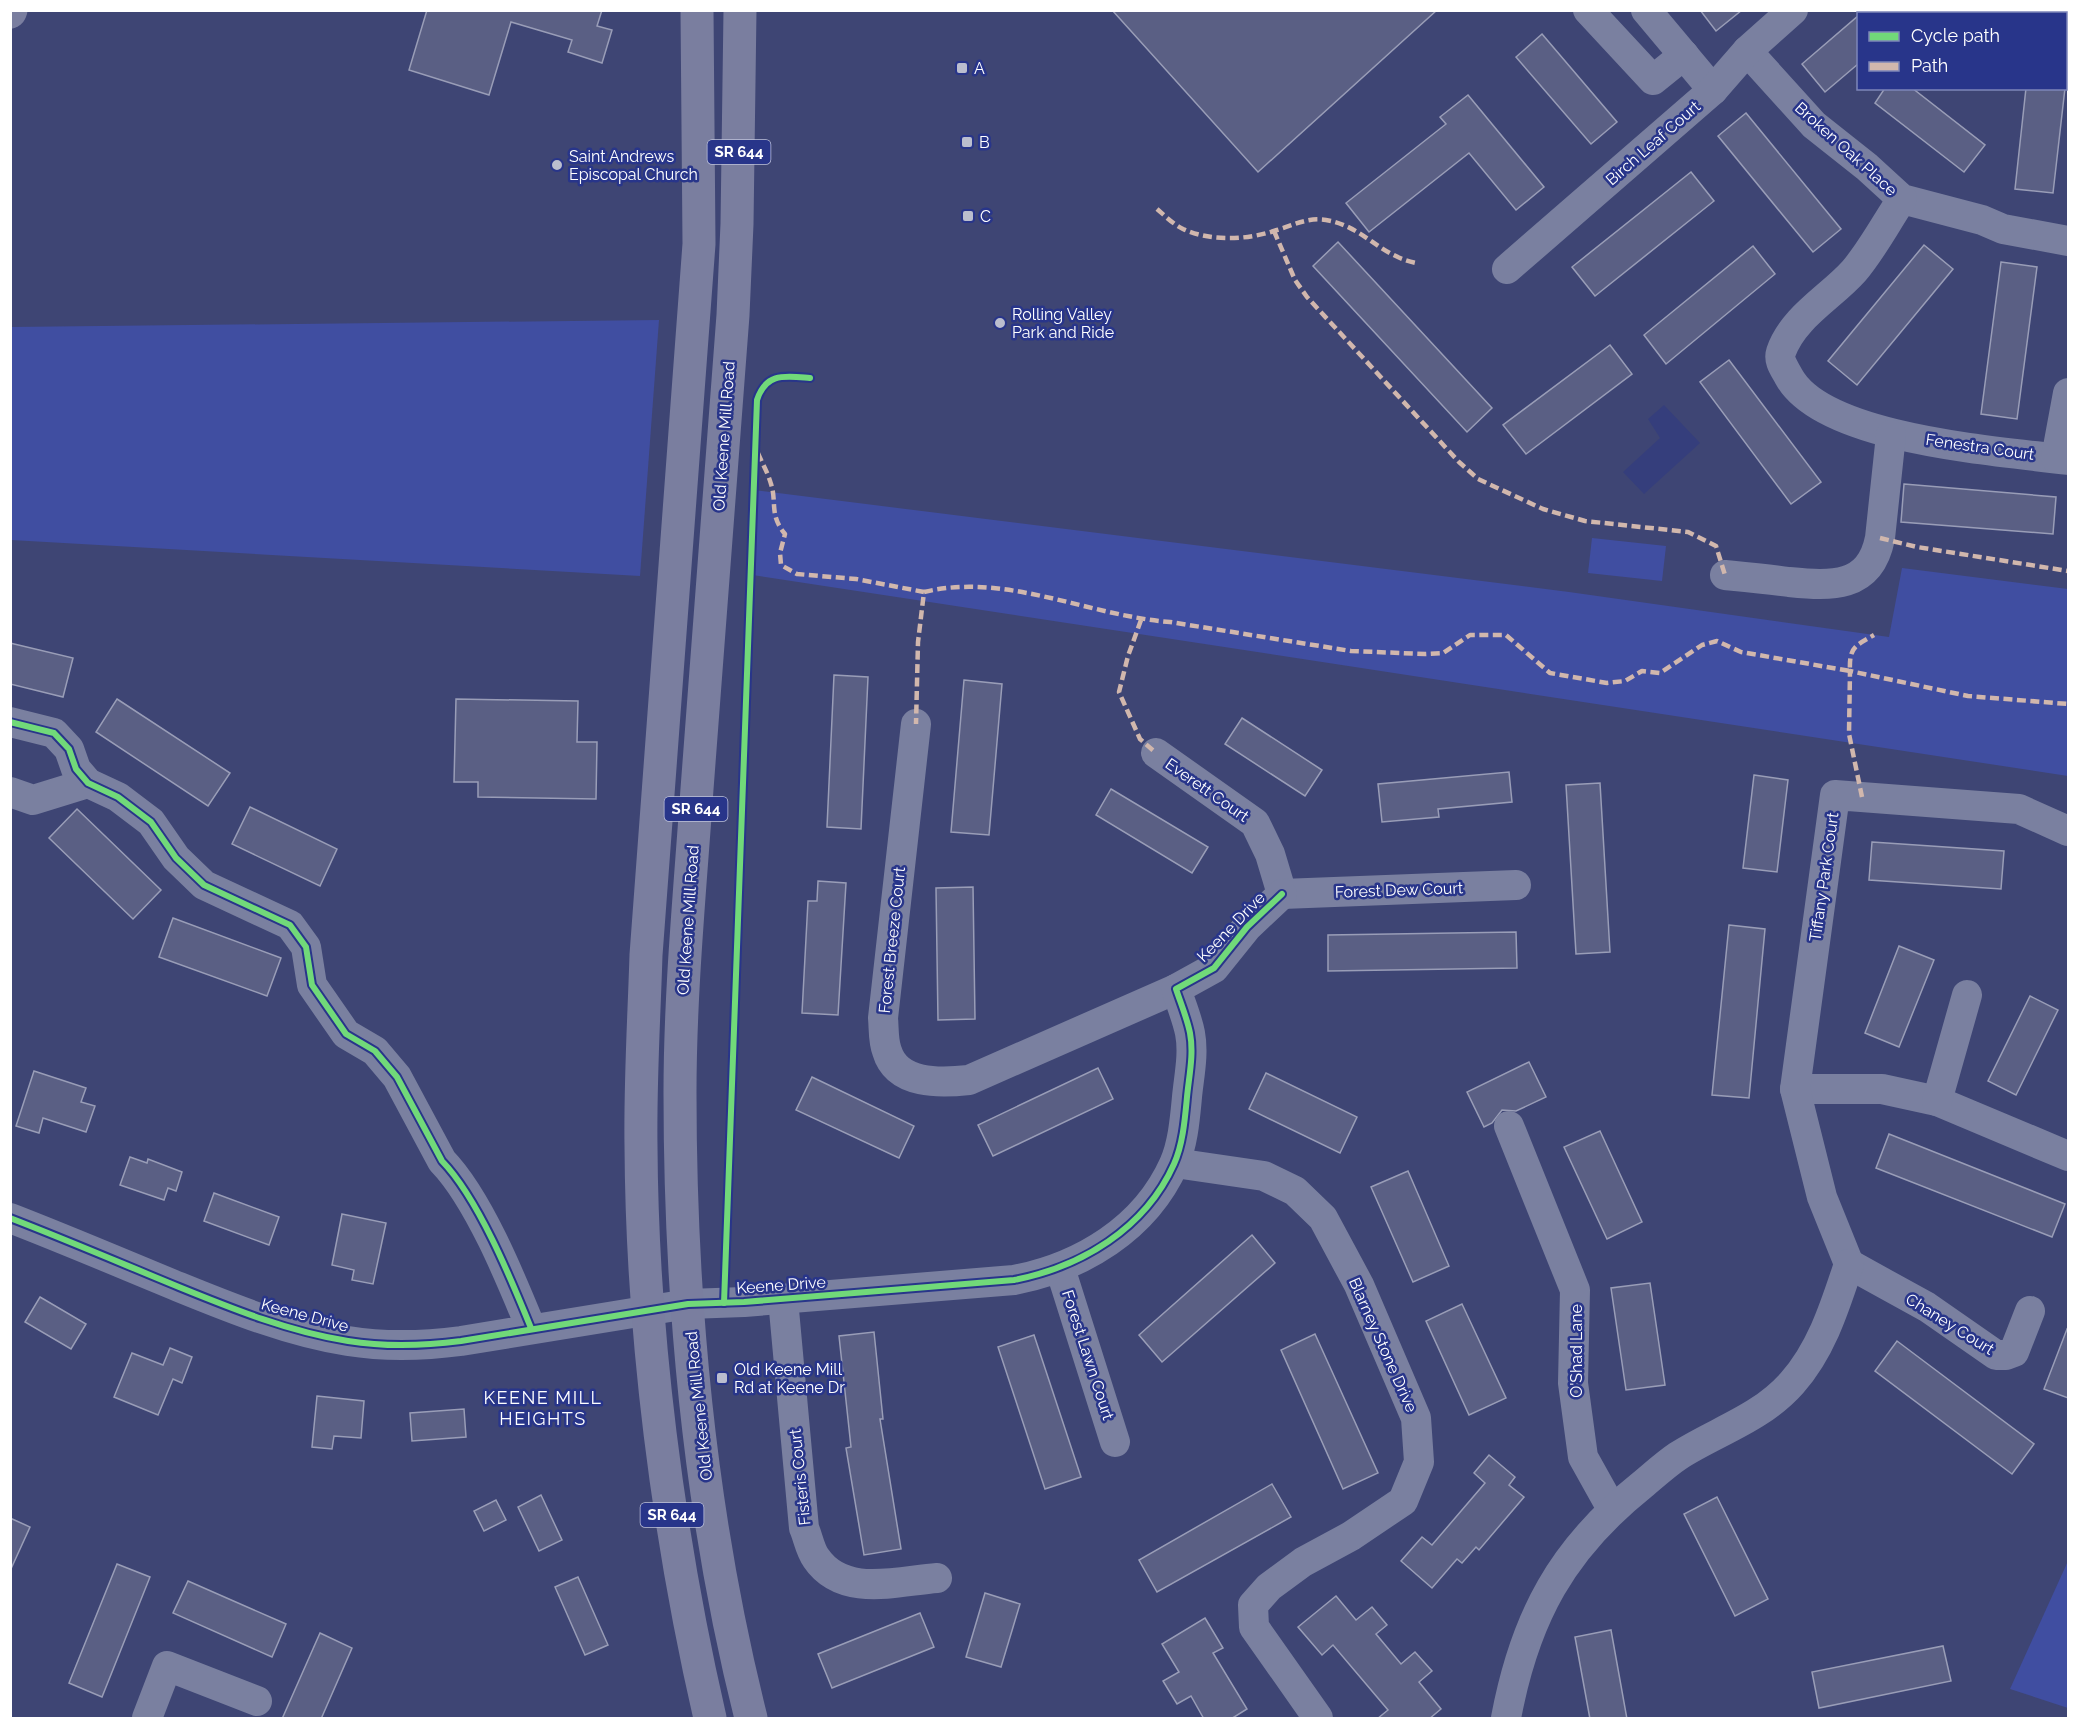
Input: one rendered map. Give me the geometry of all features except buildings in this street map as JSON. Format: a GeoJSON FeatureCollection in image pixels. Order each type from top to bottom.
{"type":"FeatureCollection","features":[{"type":"Feature","properties":{"kind":"main road","name":"SR 644"},"geometry":{"type":"LineString","coordinates":[[697,10],[699,244],[646,956],[641,1066],[641,1149],[649,1309],[661,1434],[675,1541],[710,1719]]}},
{"type":"Feature","properties":{"kind":"main road","name":"Old Keene Mill Road"},"geometry":{"type":"LineString","coordinates":[[740,10],[738,212],[733,315],[683,993],[680,1092],[688,1304],[710,1505],[737,1662],[752,1719]]}},
{"type":"Feature","properties":{"kind":"street"},"geometry":{"type":"LineString","coordinates":[[1588,10],[1653,80],[1684,55]]}},
{"type":"Feature","properties":{"kind":"street"},"geometry":{"type":"LineString","coordinates":[[1646,10],[1713,90]]}},
{"type":"Feature","properties":{"kind":"street","name":"Birch Leaf Court"},"geometry":{"type":"LineString","coordinates":[[1507,269],[1713,90],[1747,51],[1793,10]]}},
{"type":"Feature","properties":{"kind":"street","name":"Broken Oak Place"},"geometry":{"type":"LineString","coordinates":[[1747,51],[1814,125],[1868,166],[1902,199],[1982,220],[2003,229],[2068,241]]}},
{"type":"Feature","properties":{"kind":"street","name":"Fenestra Court"},"geometry":{"type":"LineString","coordinates":[[1902,199],[1854,271],[1791,333],[1781,353],[1781,362],[1794,387],[1828,412],[1891,435],[2062,459]]}},
{"type":"Feature","properties":{"kind":"street"},"geometry":{"type":"LineString","coordinates":[[2062,459],[2068,393]]}},
{"type":"Feature","properties":{"kind":"street"},"geometry":{"type":"LineString","coordinates":[[1725,575],[1829,586],[1851,579],[1868,567],[1877,555],[1880,538],[1891,435]]}},
{"type":"Feature","properties":{"kind":"street"},"geometry":{"type":"LineString","coordinates":[[10,722],[54,733],[69,749],[76,769],[88,783],[118,797],[151,822],[176,858],[204,885],[290,925],[306,947],[312,985],[346,1034],[375,1051],[398,1077],[442,1161],[452,1172],[510,1276],[531,1328]]}},
{"type":"Feature","properties":{"kind":"street","name":"Forest Breeze Court"},"geometry":{"type":"LineString","coordinates":[[916,724],[883,1018],[887,1052],[897,1069],[915,1078],[942,1083],[969,1080],[1176,989]]}},
{"type":"Feature","properties":{"kind":"street","name":"Everett Court"},"geometry":{"type":"LineString","coordinates":[[1156,753],[1255,823],[1270,854],[1282,894]]}},
{"type":"Feature","properties":{"kind":"street"},"geometry":{"type":"LineString","coordinates":[[10,792],[33,800],[88,783]]}},
{"type":"Feature","properties":{"kind":"street","name":"Tiffany Park Court"},"geometry":{"type":"LineString","coordinates":[[1849,1264],[1822,1197],[1795,1089],[1835,795],[2019,809],[2068,831]]}},
{"type":"Feature","properties":{"kind":"street","name":"Forest Dew Court"},"geometry":{"type":"LineString","coordinates":[[1282,894],[1516,885]]}},
{"type":"Feature","properties":{"kind":"street","name":"Keene Drive"},"geometry":{"type":"LineString","coordinates":[[10,1218],[213,1300],[318,1335],[372,1344],[428,1345],[688,1304],[783,1299],[1014,1280],[1060,1268],[1082,1258],[1116,1237],[1152,1200],[1174,1163],[1185,1121],[1192,1049],[1190,1032],[1176,989],[1214,968],[1247,927],[1282,894]]}},
{"type":"Feature","properties":{"kind":"street"},"geometry":{"type":"LineString","coordinates":[[1937,1101],[1966,994]]}},
{"type":"Feature","properties":{"kind":"street"},"geometry":{"type":"LineString","coordinates":[[1795,1089],[1882,1089],[1937,1101],[2068,1156]]}},
{"type":"Feature","properties":{"kind":"street","name":"O'Shad Lane"},"geometry":{"type":"LineString","coordinates":[[1509,1126],[1575,1290],[1573,1383],[1583,1457],[1612,1509]]}},
{"type":"Feature","properties":{"kind":"street","name":"Blarney Stone Drive"},"geometry":{"type":"LineString","coordinates":[[1174,1163],[1264,1176],[1295,1191],[1323,1218],[1359,1286],[1416,1418],[1419,1462],[1403,1501],[1351,1536],[1303,1562],[1269,1587],[1253,1605],[1254,1627],[1318,1719]]}},
{"type":"Feature","properties":{"kind":"street"},"geometry":{"type":"LineString","coordinates":[[1506,1719],[1512,1684],[1534,1619],[1558,1574],[1575,1550],[1612,1509],[1677,1457],[1753,1417],[1791,1384],[1814,1353],[1826,1328],[1849,1264]]}},
{"type":"Feature","properties":{"kind":"street","name":"Chaney Court"},"geometry":{"type":"LineString","coordinates":[[1849,1264],[1927,1307],[1996,1355],[2014,1352],[2030,1311]]}},
{"type":"Feature","properties":{"kind":"street","name":"Forest Lawn Court"},"geometry":{"type":"LineString","coordinates":[[1060,1268],[1115,1442]]}},
{"type":"Feature","properties":{"kind":"street","name":"Fisteris Court"},"geometry":{"type":"LineString","coordinates":[[783,1299],[804,1528],[816,1558],[836,1578],[860,1585],[938,1578]]}},
{"type":"Feature","properties":{"kind":"street"},"geometry":{"type":"LineString","coordinates":[[147,1719],[167,1666],[257,1701]]}},
{"type":"Feature","properties":{"kind":"shaded area"},"geometry":{"type":"Polygon","coordinates":[[[659,320],[640,576],[11,540],[11,327],[659,320]]]}},
{"type":"Feature","properties":{"kind":"shaded area"},"geometry":{"type":"Polygon","coordinates":[[[1664,405],[1700,443],[1644,494],[1623,472],[1660,438],[1648,419],[1664,405]]]}},
{"type":"Feature","properties":{"kind":"shaded area"},"geometry":{"type":"Polygon","coordinates":[[[754,490],[1569,592],[1889,637],[1902,568],[2068,589],[2068,776],[746,574],[754,490]]]}},
{"type":"Feature","properties":{"kind":"shaded area"},"geometry":{"type":"Polygon","coordinates":[[[1592,538],[1666,546],[1662,581],[1588,573],[1592,538]]]}},
{"type":"Feature","properties":{"kind":"shaded area"},"geometry":{"type":"Polygon","coordinates":[[[2068,1561],[2068,1708],[2010,1689],[2068,1561]]]}},
{"type":"Feature","properties":{"kind":"marked path"},"geometry":{"type":"LineString","coordinates":[[1157,209],[1183,229],[1217,238],[1242,238],[1307,221],[1326,220],[1350,228],[1391,254],[1416,263]]}},
{"type":"Feature","properties":{"kind":"marked path"},"geometry":{"type":"LineString","coordinates":[[1274,231],[1295,280],[1307,297],[1459,462],[1478,479],[1543,509],[1585,521],[1688,532],[1716,546],[1725,575]]}},
{"type":"Feature","properties":{"kind":"marked path"},"geometry":{"type":"LineString","coordinates":[[758,453],[773,491],[775,515],[785,534],[780,553],[781,565],[797,574],[856,579],[924,592],[918,642],[916,724]]}},
{"type":"Feature","properties":{"kind":"marked path"},"geometry":{"type":"LineString","coordinates":[[1880,538],[1917,547],[2068,571]]}},
{"type":"Feature","properties":{"kind":"marked path"},"geometry":{"type":"LineString","coordinates":[[924,592],[955,587],[986,587],[1017,591],[1140,618],[1351,651],[1443,653],[1470,635],[1506,635],[1550,673],[1607,683],[1625,681],[1642,671],[1660,673],[1702,645],[1717,641],[1741,652],[1850,671],[1854,648],[1874,635]]}},
{"type":"Feature","properties":{"kind":"marked path"},"geometry":{"type":"LineString","coordinates":[[1141,620],[1128,656],[1119,692],[1140,739],[1156,753]]}},
{"type":"Feature","properties":{"kind":"marked path"},"geometry":{"type":"LineString","coordinates":[[1862,797],[1849,734],[1850,671],[1968,696],[2068,704]]}},
{"type":"Feature","properties":{"kind":"cycle path"},"geometry":{"type":"LineString","coordinates":[[724,1303],[757,400],[761,391],[771,380],[785,377],[810,378]]}},
{"type":"Feature","properties":{"kind":"cycle path"},"geometry":{"type":"LineString","coordinates":[[10,722],[54,733],[69,749],[76,769],[88,783],[118,797],[151,822],[176,858],[204,885],[290,925],[306,947],[312,985],[346,1034],[375,1051],[397,1077],[442,1161],[481,1217],[531,1328]]}},
{"type":"Feature","properties":{"kind":"cycle path"},"geometry":{"type":"LineString","coordinates":[[10,1218],[262,1319],[326,1337],[390,1345],[461,1341],[688,1304],[744,1302],[1014,1280],[1039,1274],[1063,1266],[1108,1242],[1146,1208],[1162,1187],[1180,1148],[1191,1065],[1190,1033],[1176,989],[1214,968],[1247,927],[1282,894]]}},
{"type":"Feature","properties":{"kind":"place","name":"A"},"geometry":{"type":"Point","coordinates":[962,68]}},
{"type":"Feature","properties":{"kind":"place","name":"B"},"geometry":{"type":"Point","coordinates":[967,142]}},
{"type":"Feature","properties":{"kind":"place","name":"Saint Andrews Episcopal Church"},"geometry":{"type":"Point","coordinates":[557,165]}},
{"type":"Feature","properties":{"kind":"place","name":"C"},"geometry":{"type":"Point","coordinates":[968,216]}},
{"type":"Feature","properties":{"kind":"place","name":"Rolling Valley Park and Ride"},"geometry":{"type":"Point","coordinates":[1000,323]}},
{"type":"Feature","properties":{"kind":"place","name":"Old Keene Mill Rd at Keene Dr"},"geometry":{"type":"Point","coordinates":[722,1378]}},
{"type":"Feature","properties":{"kind":"district","name":"KEENE MILL HEIGHTS"},"geometry":{"type":"Point","coordinates":[543,1407]}}]}
